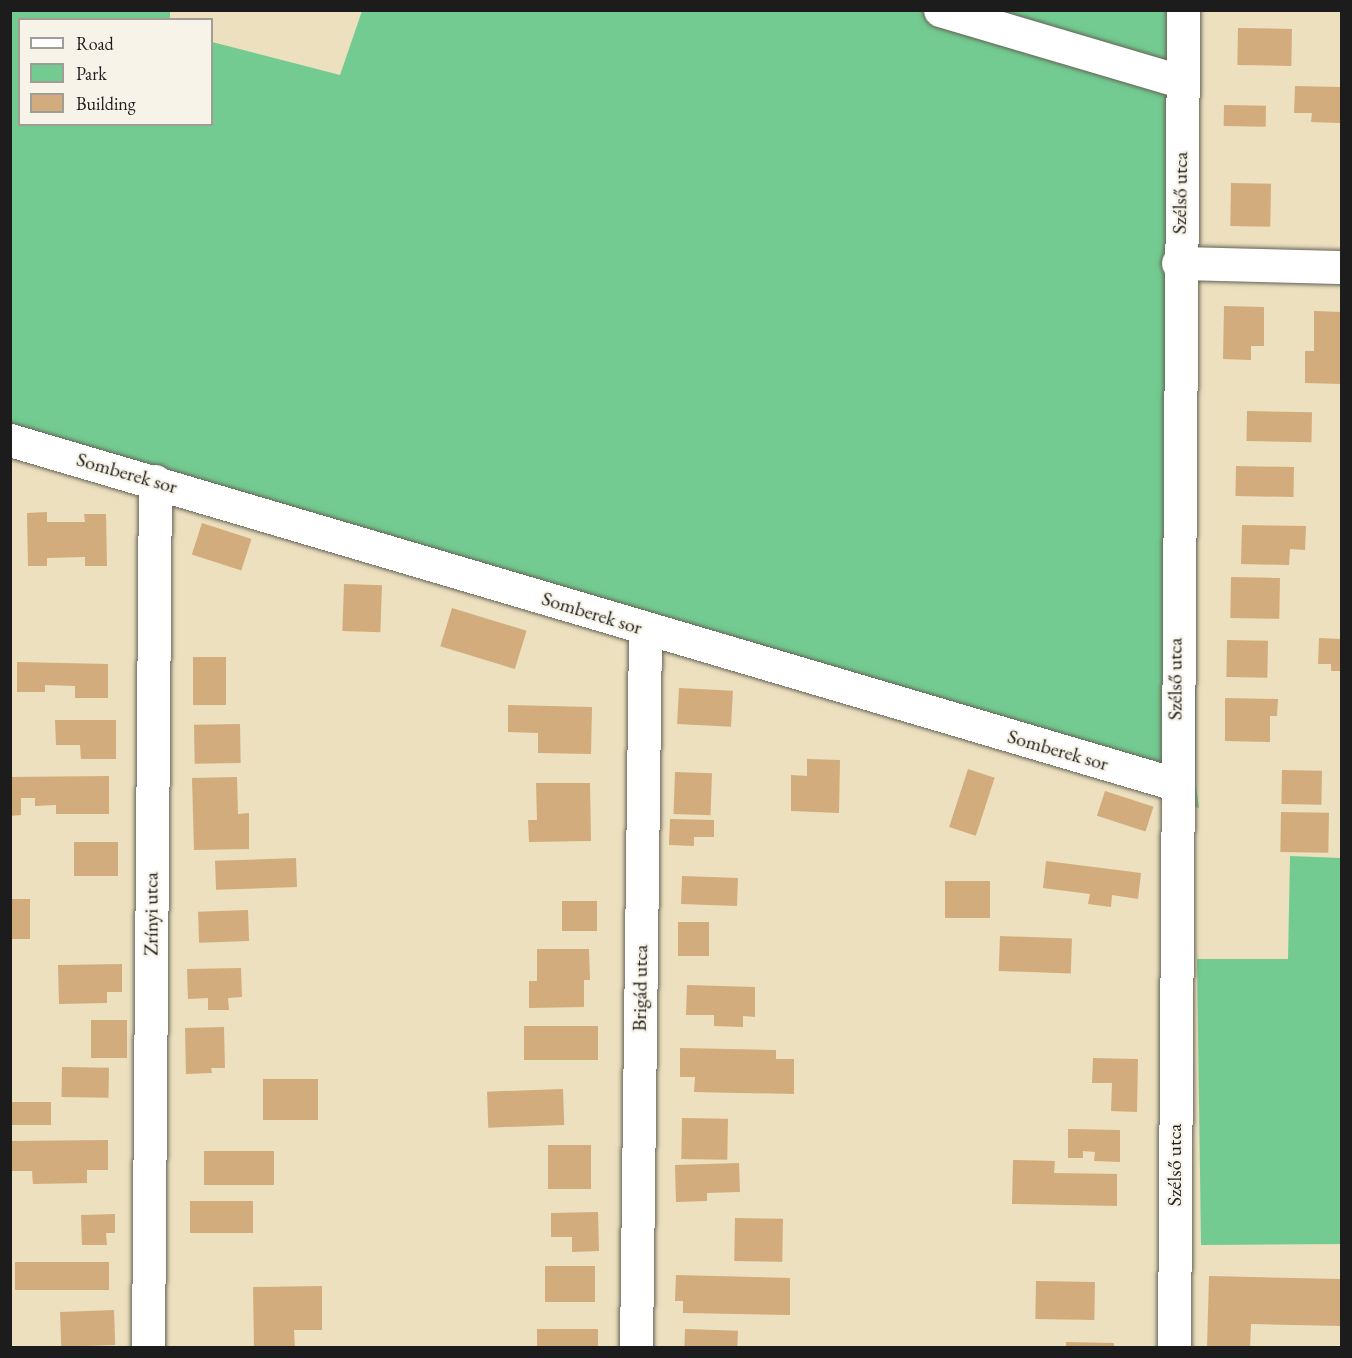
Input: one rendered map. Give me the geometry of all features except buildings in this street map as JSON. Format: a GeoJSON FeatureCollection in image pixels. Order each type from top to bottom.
{"type":"FeatureCollection","features":[{"type":"Feature","properties":{"kind":"street"},"geometry":{"type":"LineString","coordinates":[[940,10],[1183,82]]}},
{"type":"Feature","properties":{"kind":"street","name":"Szélső utca"},"geometry":{"type":"LineString","coordinates":[[1173,1347],[1178,263],[1183,10]]}},
{"type":"Feature","properties":{"kind":"street"},"geometry":{"type":"LineString","coordinates":[[1178,263],[1341,267]]}},
{"type":"Feature","properties":{"kind":"street","name":"Somberek sor"},"geometry":{"type":"LineString","coordinates":[[10,440],[1175,784]]}},
{"type":"Feature","properties":{"kind":"street","name":"Zrínyi utca"},"geometry":{"type":"LineString","coordinates":[[148,1347],[155,481]]}},
{"type":"Feature","properties":{"kind":"street","name":"Brigád utca"},"geometry":{"type":"LineString","coordinates":[[636,1347],[645,629]]}},
{"type":"Feature","properties":{"kind":"green space"},"geometry":{"type":"Polygon","coordinates":[[[10,11],[170,11],[170,18],[18,18],[18,126],[213,126],[213,42],[340,75],[362,11],[1197,11],[1196,786],[1199,808],[892,708],[11,458],[10,11]]]}},
{"type":"Feature","properties":{"kind":"green space"},"geometry":{"type":"Polygon","coordinates":[[[1290,856],[1341,858],[1341,1244],[1201,1245],[1197,959],[1288,959],[1290,856]]]}}]}
